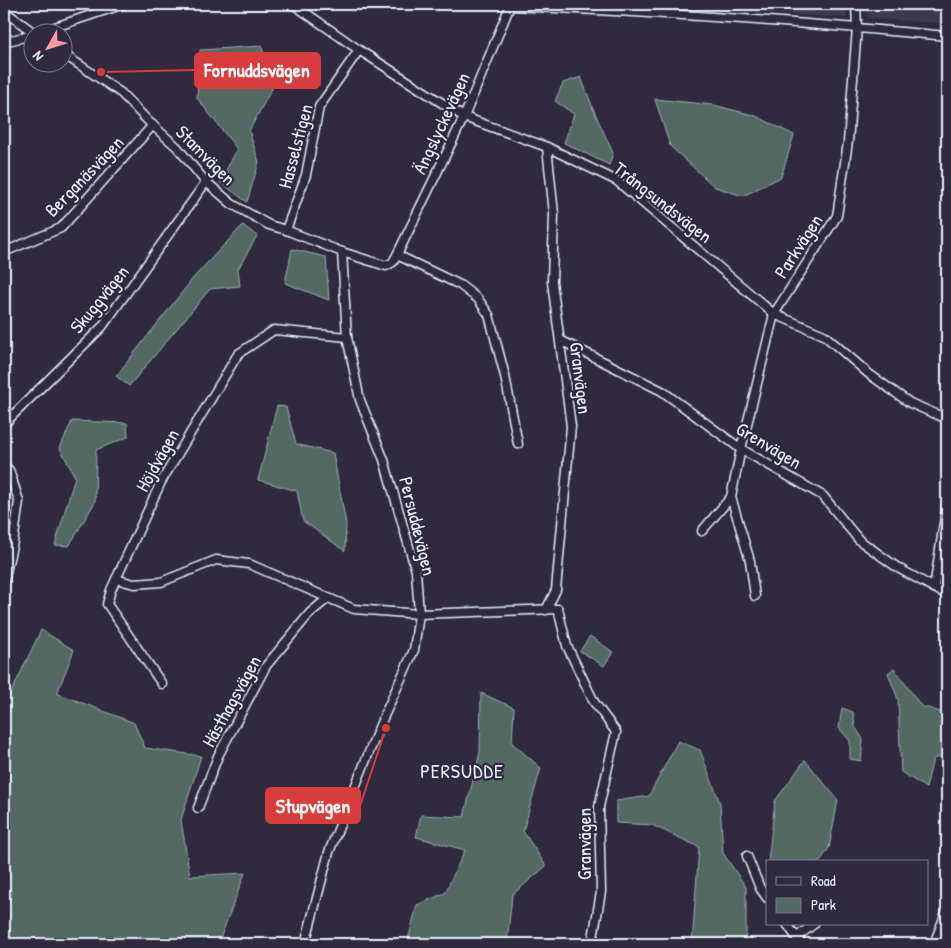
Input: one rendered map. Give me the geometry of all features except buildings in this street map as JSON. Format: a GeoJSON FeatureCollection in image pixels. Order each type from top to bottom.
{"type":"FeatureCollection","features":[{"type":"Feature","properties":{"kind":"street"},"geometry":{"type":"LineString","coordinates":[[70,22],[124,4]]}},
{"type":"Feature","properties":{"kind":"street","name":"Trångsundsvägen"},"geometry":{"type":"LineString","coordinates":[[293,4],[359,50],[464,117],[547,147],[617,181],[774,314],[824,335],[869,374],[910,403],[947,419]]}},
{"type":"Feature","properties":{"kind":"street","name":"Parkvägen"},"geometry":{"type":"LineString","coordinates":[[755,596],[750,560],[731,497],[774,314],[837,216],[848,142],[857,28],[856,4]]}},
{"type":"Feature","properties":{"kind":"street"},"geometry":{"type":"LineString","coordinates":[[510,5],[622,11],[947,36]]}},
{"type":"Feature","properties":{"kind":"street","name":"Ängslyckevägen"},"geometry":{"type":"LineString","coordinates":[[397,255],[464,117],[510,5]]}},
{"type":"Feature","properties":{"kind":"street"},"geometry":{"type":"LineString","coordinates":[[4,11],[22,25]]}},
{"type":"Feature","properties":{"kind":"street"},"geometry":{"type":"LineString","coordinates":[[4,42],[22,37]]}},
{"type":"Feature","properties":{"kind":"street","name":"Hasselstigen"},"geometry":{"type":"LineString","coordinates":[[286,230],[306,175],[319,106],[359,50]]}},
{"type":"Feature","properties":{"kind":"street","name":"Stamvägen"},"geometry":{"type":"LineString","coordinates":[[72,60],[121,93],[178,147],[206,182],[232,204],[269,225],[386,266],[397,255]]}},
{"type":"Feature","properties":{"kind":"street","name":"Berganäsvägen"},"geometry":{"type":"LineString","coordinates":[[4,252],[61,228],[153,125]]}},
{"type":"Feature","properties":{"kind":"street","name":"Granvägen"},"geometry":{"type":"LineString","coordinates":[[546,610],[556,590],[571,426],[552,282],[554,214],[547,147]]}},
{"type":"Feature","properties":{"kind":"street","name":"Skuggvägen"},"geometry":{"type":"LineString","coordinates":[[4,424],[102,327],[206,182]]}},
{"type":"Feature","properties":{"kind":"street","name":"Persuddevägen"},"geometry":{"type":"LineString","coordinates":[[305,944],[330,852],[380,725],[414,650],[419,614],[416,571],[384,460],[360,400],[347,337],[342,252]]}},
{"type":"Feature","properties":{"kind":"street"},"geometry":{"type":"LineString","coordinates":[[397,255],[460,285],[478,299],[489,315],[505,376],[518,444]]}},
{"type":"Feature","properties":{"kind":"street","name":"Höjdvägen"},"geometry":{"type":"LineString","coordinates":[[162,684],[107,604],[111,590],[161,482],[238,354],[274,330],[347,337]]}},
{"type":"Feature","properties":{"kind":"street","name":"Grenvägen"},"geometry":{"type":"LineString","coordinates":[[560,340],[662,392],[741,449],[823,496],[859,540],[898,568],[947,595]]}},
{"type":"Feature","properties":{"kind":"street"},"geometry":{"type":"LineString","coordinates":[[4,466],[9,470],[19,501],[14,537],[4,581]]}},
{"type":"Feature","properties":{"kind":"street","name":"Parkvägen"},"geometry":{"type":"LineString","coordinates":[[702,531],[731,497]]}},
{"type":"Feature","properties":{"kind":"street"},"geometry":{"type":"LineString","coordinates":[[934,588],[947,504]]}},
{"type":"Feature","properties":{"kind":"street"},"geometry":{"type":"LineString","coordinates":[[116,579],[134,584],[161,582],[216,560],[249,564],[354,609],[419,614],[546,610]]}},
{"type":"Feature","properties":{"kind":"street","name":"Hästhagsvägen"},"geometry":{"type":"LineString","coordinates":[[198,808],[218,756],[266,666],[310,613],[328,598]]}},
{"type":"Feature","properties":{"kind":"street","name":"Granvägen"},"geometry":{"type":"LineString","coordinates":[[546,610],[558,609],[567,646],[594,702],[616,732],[599,807],[601,892],[592,944]]}},
{"type":"Feature","properties":{"kind":"street"},"geometry":{"type":"LineString","coordinates":[[747,856],[760,888],[766,897]]}},
{"type":"Feature","properties":{"kind":"street"},"geometry":{"type":"LineString","coordinates":[[934,944],[947,910]]}},
{"type":"Feature","properties":{"kind":"street"},"geometry":{"type":"LineString","coordinates":[[788,926],[799,941],[812,926]]}},
{"type":"Feature","properties":{"kind":"shaded area"},"geometry":{"type":"Polygon","coordinates":[[[707,4],[846,4],[847,18],[706,9],[707,4]]]}},
{"type":"Feature","properties":{"kind":"shaded area"},"geometry":{"type":"Polygon","coordinates":[[[866,4],[947,4],[947,24],[867,18],[866,4]]]}},
{"type":"Feature","properties":{"kind":"green space"},"geometry":{"type":"Polygon","coordinates":[[[261,46],[276,81],[249,131],[259,162],[247,202],[220,182],[237,149],[197,98],[200,50],[261,46]]]}},
{"type":"Feature","properties":{"kind":"green space"},"geometry":{"type":"Polygon","coordinates":[[[581,77],[613,153],[609,165],[564,143],[574,114],[555,101],[563,83],[581,77]]]}},
{"type":"Feature","properties":{"kind":"green space"},"geometry":{"type":"Polygon","coordinates":[[[655,99],[714,105],[756,116],[794,135],[781,177],[743,196],[715,187],[670,146],[655,99]]]}},
{"type":"Feature","properties":{"kind":"green space"},"geometry":{"type":"Polygon","coordinates":[[[243,225],[257,236],[238,269],[240,286],[210,289],[129,386],[116,376],[195,276],[243,225]]]}},
{"type":"Feature","properties":{"kind":"green space"},"geometry":{"type":"Polygon","coordinates":[[[292,249],[326,257],[329,300],[285,283],[292,249]]]}},
{"type":"Feature","properties":{"kind":"green space"},"geometry":{"type":"Polygon","coordinates":[[[277,406],[286,407],[296,444],[333,453],[346,524],[345,551],[303,521],[297,491],[258,480],[277,406]]]}},
{"type":"Feature","properties":{"kind":"green space"},"geometry":{"type":"Polygon","coordinates":[[[72,421],[127,423],[128,437],[96,450],[95,502],[69,546],[55,545],[75,477],[60,448],[72,421]]]}},
{"type":"Feature","properties":{"kind":"green space"},"geometry":{"type":"Polygon","coordinates":[[[41,630],[74,650],[57,693],[134,723],[145,748],[201,756],[181,820],[190,876],[245,873],[218,944],[4,944],[4,694],[10,695],[41,630]]]}},
{"type":"Feature","properties":{"kind":"green space"},"geometry":{"type":"Polygon","coordinates":[[[590,636],[613,652],[604,666],[580,651],[590,636]]]}},
{"type":"Feature","properties":{"kind":"green space"},"geometry":{"type":"Polygon","coordinates":[[[894,668],[921,706],[944,713],[946,755],[933,759],[926,788],[901,772],[898,699],[888,673],[894,668]]]}},
{"type":"Feature","properties":{"kind":"green space"},"geometry":{"type":"Polygon","coordinates":[[[481,693],[514,708],[512,743],[541,768],[523,831],[546,866],[512,895],[507,944],[407,944],[417,905],[445,893],[465,850],[416,837],[421,815],[464,817],[480,752],[481,693]]]}},
{"type":"Feature","properties":{"kind":"green space"},"geometry":{"type":"Polygon","coordinates":[[[842,708],[853,712],[855,727],[863,739],[861,761],[850,759],[850,741],[839,728],[842,708]]]}},
{"type":"Feature","properties":{"kind":"green space"},"geometry":{"type":"Polygon","coordinates":[[[678,741],[700,750],[720,803],[723,853],[746,887],[746,936],[737,944],[692,944],[699,847],[652,825],[616,823],[616,801],[649,796],[678,741]]]}},
{"type":"Feature","properties":{"kind":"green space"},"geometry":{"type":"Polygon","coordinates":[[[805,760],[838,800],[829,848],[821,860],[768,860],[775,801],[805,760]]]}},
{"type":"Feature","properties":{"kind":"place","name":"Fornuddsvägen"},"geometry":{"type":"Point","coordinates":[101,72]}},
{"type":"Feature","properties":{"kind":"place","name":"Stupvägen"},"geometry":{"type":"Point","coordinates":[386,728]}},
{"type":"Feature","properties":{"kind":"district","name":"PERSUDDE"},"geometry":{"type":"Point","coordinates":[462,770]}}]}
